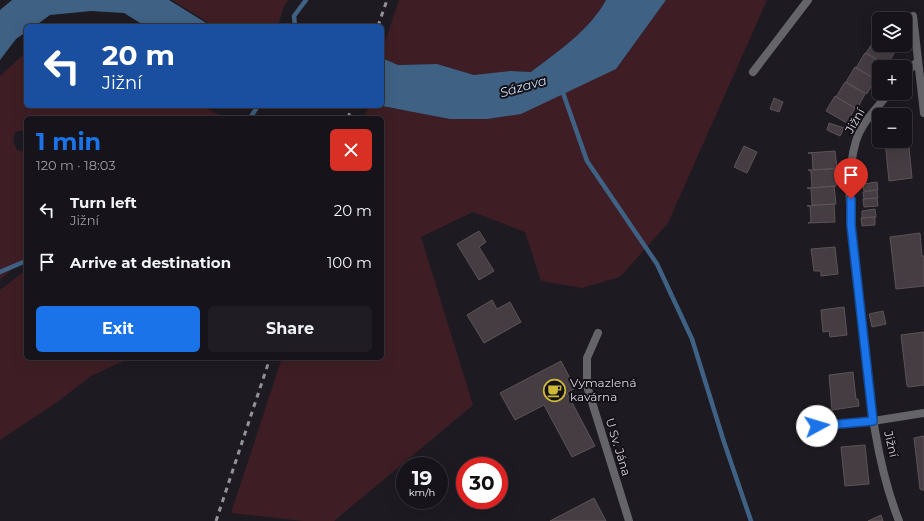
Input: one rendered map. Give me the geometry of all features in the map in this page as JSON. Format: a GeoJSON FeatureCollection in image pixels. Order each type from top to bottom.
{"type":"FeatureCollection","features":[{"type":"Feature","properties":{"kind":"street"},"geometry":{"type":"LineString","coordinates":[[753,72],[808,0]]}},
{"type":"Feature","properties":{"kind":"street"},"geometry":{"type":"LineString","coordinates":[[913,16],[924,113]]}},
{"type":"Feature","properties":{"kind":"street"},"geometry":{"type":"LineString","coordinates":[[912,67],[918,61]]}},
{"type":"Feature","properties":{"kind":"street","name":"Jižní"},"geometry":{"type":"LineString","coordinates":[[884,100],[862,128],[856,140],[852,171],[851,225],[873,421],[892,502],[900,521]]}},
{"type":"Feature","properties":{"kind":"street","name":"U Sv. Jána"},"geometry":{"type":"LineString","coordinates":[[598,334],[587,358],[587,386],[629,521]]}},
{"type":"Feature","properties":{"kind":"street"},"geometry":{"type":"LineString","coordinates":[[817,426],[873,421],[924,413]]}},
{"type":"Feature","properties":{"kind":"shaded area"},"geometry":{"type":"Polygon","coordinates":[[[172,0],[288,0],[283,9],[279,24],[210,24],[172,0]]]}},
{"type":"Feature","properties":{"kind":"shaded area"},"geometry":{"type":"Polygon","coordinates":[[[399,0],[606,0],[582,31],[531,72],[511,71],[474,75],[437,64],[398,65],[384,59],[384,45],[399,0]]]}},
{"type":"Feature","properties":{"kind":"shaded area"},"geometry":{"type":"Polygon","coordinates":[[[666,0],[767,0],[668,223],[620,277],[582,288],[541,281],[525,232],[473,212],[421,237],[473,405],[411,457],[396,457],[396,469],[334,521],[303,521],[231,513],[281,360],[384,360],[384,116],[365,116],[368,108],[384,108],[384,106],[394,109],[616,69],[666,0]]]}},
{"type":"Feature","properties":{"kind":"shaded area"},"geometry":{"type":"Polygon","coordinates":[[[24,54],[24,108],[207,108],[220,116],[24,116],[24,130],[15,132],[13,141],[17,150],[24,152],[24,261],[13,268],[0,280],[0,76],[24,54]]]}},
{"type":"Feature","properties":{"kind":"shaded area"},"geometry":{"type":"Polygon","coordinates":[[[24,272],[24,360],[126,360],[91,376],[56,403],[0,440],[0,290],[24,272]]]}},
{"type":"Feature","properties":{"kind":"water"},"geometry":{"type":"Polygon","coordinates":[[[12,0],[169,0],[208,24],[142,24],[124,13],[91,11],[50,15],[38,24],[24,24],[24,33],[16,39],[0,60],[0,10],[12,0]]]}},
{"type":"Feature","properties":{"kind":"water","name":"Sázava"},"geometry":{"type":"Polygon","coordinates":[[[606,0],[666,0],[616,69],[521,114],[487,119],[450,119],[384,106],[384,59],[398,65],[437,64],[474,75],[511,71],[531,72],[572,40],[599,11],[606,0]]]}},
{"type":"Feature","properties":{"kind":"building"},"geometry":{"type":"Polygon","coordinates":[[[872,44],[872,52],[895,52],[890,60],[878,60],[866,53],[872,44]]]}},
{"type":"Feature","properties":{"kind":"building"},"geometry":{"type":"Polygon","coordinates":[[[865,53],[877,60],[872,60],[872,77],[856,68],[865,53]]]}},
{"type":"Feature","properties":{"kind":"building"},"geometry":{"type":"Polygon","coordinates":[[[855,67],[872,77],[872,85],[867,94],[846,82],[855,67]]]}},
{"type":"Feature","properties":{"kind":"building"},"geometry":{"type":"Polygon","coordinates":[[[845,82],[865,94],[857,109],[836,97],[845,82]]]}},
{"type":"Feature","properties":{"kind":"building"},"geometry":{"type":"Polygon","coordinates":[[[835,96],[855,108],[847,123],[826,111],[835,96]]]}},
{"type":"Feature","properties":{"kind":"building"},"geometry":{"type":"Polygon","coordinates":[[[774,98],[783,102],[779,112],[770,109],[774,98]]]}},
{"type":"Feature","properties":{"kind":"building"},"geometry":{"type":"Polygon","coordinates":[[[829,123],[844,128],[840,136],[827,130],[829,123]]]}},
{"type":"Feature","properties":{"kind":"building"},"geometry":{"type":"Polygon","coordinates":[[[744,146],[757,152],[747,173],[734,167],[744,146]]]}},
{"type":"Feature","properties":{"kind":"building"},"geometry":{"type":"Polygon","coordinates":[[[886,148],[909,148],[912,178],[889,181],[886,148]]]}},
{"type":"Feature","properties":{"kind":"building"},"geometry":{"type":"Polygon","coordinates":[[[835,151],[837,168],[813,170],[812,153],[808,153],[835,151]]]}},
{"type":"Feature","properties":{"kind":"building"},"geometry":{"type":"Polygon","coordinates":[[[835,169],[836,186],[812,188],[811,171],[808,170],[835,169]]]}},
{"type":"Feature","properties":{"kind":"building"},"geometry":{"type":"Polygon","coordinates":[[[877,182],[878,190],[864,191],[863,184],[877,182]]]}},
{"type":"Feature","properties":{"kind":"building"},"geometry":{"type":"Polygon","coordinates":[[[834,186],[836,204],[812,205],[811,189],[807,188],[834,186]]]}},
{"type":"Feature","properties":{"kind":"building"},"geometry":{"type":"Polygon","coordinates":[[[877,190],[878,198],[864,199],[863,192],[877,190]]]}},
{"type":"Feature","properties":{"kind":"building"},"geometry":{"type":"Polygon","coordinates":[[[877,198],[878,206],[864,207],[863,199],[877,198]]]}},
{"type":"Feature","properties":{"kind":"building"},"geometry":{"type":"Polygon","coordinates":[[[834,204],[835,222],[808,223],[811,222],[810,206],[807,206],[834,204]]]}},
{"type":"Feature","properties":{"kind":"building"},"geometry":{"type":"Polygon","coordinates":[[[875,209],[876,217],[862,218],[862,211],[875,209]]]}},
{"type":"Feature","properties":{"kind":"building"},"geometry":{"type":"Polygon","coordinates":[[[875,217],[875,225],[862,226],[861,218],[875,217]]]}},
{"type":"Feature","properties":{"kind":"building"},"geometry":{"type":"Polygon","coordinates":[[[479,231],[486,242],[479,247],[494,271],[479,280],[457,244],[479,231]]]}},
{"type":"Feature","properties":{"kind":"building"},"geometry":{"type":"Polygon","coordinates":[[[920,233],[922,256],[924,256],[924,286],[896,289],[890,237],[920,233]]]}},
{"type":"Feature","properties":{"kind":"building"},"geometry":{"type":"Polygon","coordinates":[[[835,247],[838,274],[821,276],[821,271],[814,271],[811,249],[835,247]]]}},
{"type":"Feature","properties":{"kind":"building"},"geometry":{"type":"Polygon","coordinates":[[[492,300],[497,309],[510,302],[521,322],[484,343],[467,315],[492,300]]]}},
{"type":"Feature","properties":{"kind":"building"},"geometry":{"type":"Polygon","coordinates":[[[844,307],[847,335],[830,337],[829,331],[823,332],[821,310],[844,307]]]}},
{"type":"Feature","properties":{"kind":"building"},"geometry":{"type":"Polygon","coordinates":[[[883,311],[886,324],[872,327],[869,314],[883,311]]]}},
{"type":"Feature","properties":{"kind":"building"},"geometry":{"type":"Polygon","coordinates":[[[924,332],[924,385],[909,387],[907,386],[901,335],[924,332]]]}},
{"type":"Feature","properties":{"kind":"building"},"geometry":{"type":"Polygon","coordinates":[[[561,361],[575,388],[567,393],[595,446],[572,457],[544,405],[515,420],[500,393],[561,361]]]}},
{"type":"Feature","properties":{"kind":"building"},"geometry":{"type":"Polygon","coordinates":[[[853,372],[856,399],[858,399],[859,406],[832,410],[829,375],[853,372]]]}},
{"type":"Feature","properties":{"kind":"building"},"geometry":{"type":"Polygon","coordinates":[[[924,436],[924,490],[922,490],[920,489],[914,438],[924,436]]]}},
{"type":"Feature","properties":{"kind":"building"},"geometry":{"type":"Polygon","coordinates":[[[865,445],[869,484],[845,486],[841,447],[865,445]]]}},
{"type":"Feature","properties":{"kind":"building"},"geometry":{"type":"Polygon","coordinates":[[[594,498],[606,521],[550,521],[594,498]]]}},
{"type":"Feature","properties":{"kind":"building"},"geometry":{"type":"Polygon","coordinates":[[[881,515],[883,521],[868,521],[881,515]]]}},
{"type":"Feature","properties":{"kind":"waterway"},"geometry":{"type":"LineString","coordinates":[[295,24],[294,16],[306,0]]}},
{"type":"Feature","properties":{"kind":"waterway"},"geometry":{"type":"LineString","coordinates":[[562,90],[587,161],[657,264],[692,339],[724,442],[751,521]]}},
{"type":"Feature","properties":{"kind":"waterway"},"geometry":{"type":"LineString","coordinates":[[251,116],[257,108]]}},
{"type":"Feature","properties":{"kind":"waterway"},"geometry":{"type":"LineString","coordinates":[[0,272],[24,262]]}},
{"type":"Feature","properties":{"kind":"railway"},"geometry":{"type":"LineString","coordinates":[[379,24],[387,0]]}},
{"type":"Feature","properties":{"kind":"railway"},"geometry":{"type":"LineString","coordinates":[[349,116],[351,108]]}},
{"type":"Feature","properties":{"kind":"railway"},"geometry":{"type":"LineString","coordinates":[[216,521],[269,360]]}},
{"type":"Feature","properties":{"kind":"place","name":"Vymazlená kavárna"},"geometry":{"type":"Point","coordinates":[555,390]}},
{"type":"Feature","properties":{"kind":"route"},"geometry":{"type":"LineString","coordinates":[[817,426],[873,421],[851,225],[851,199]]}}]}
